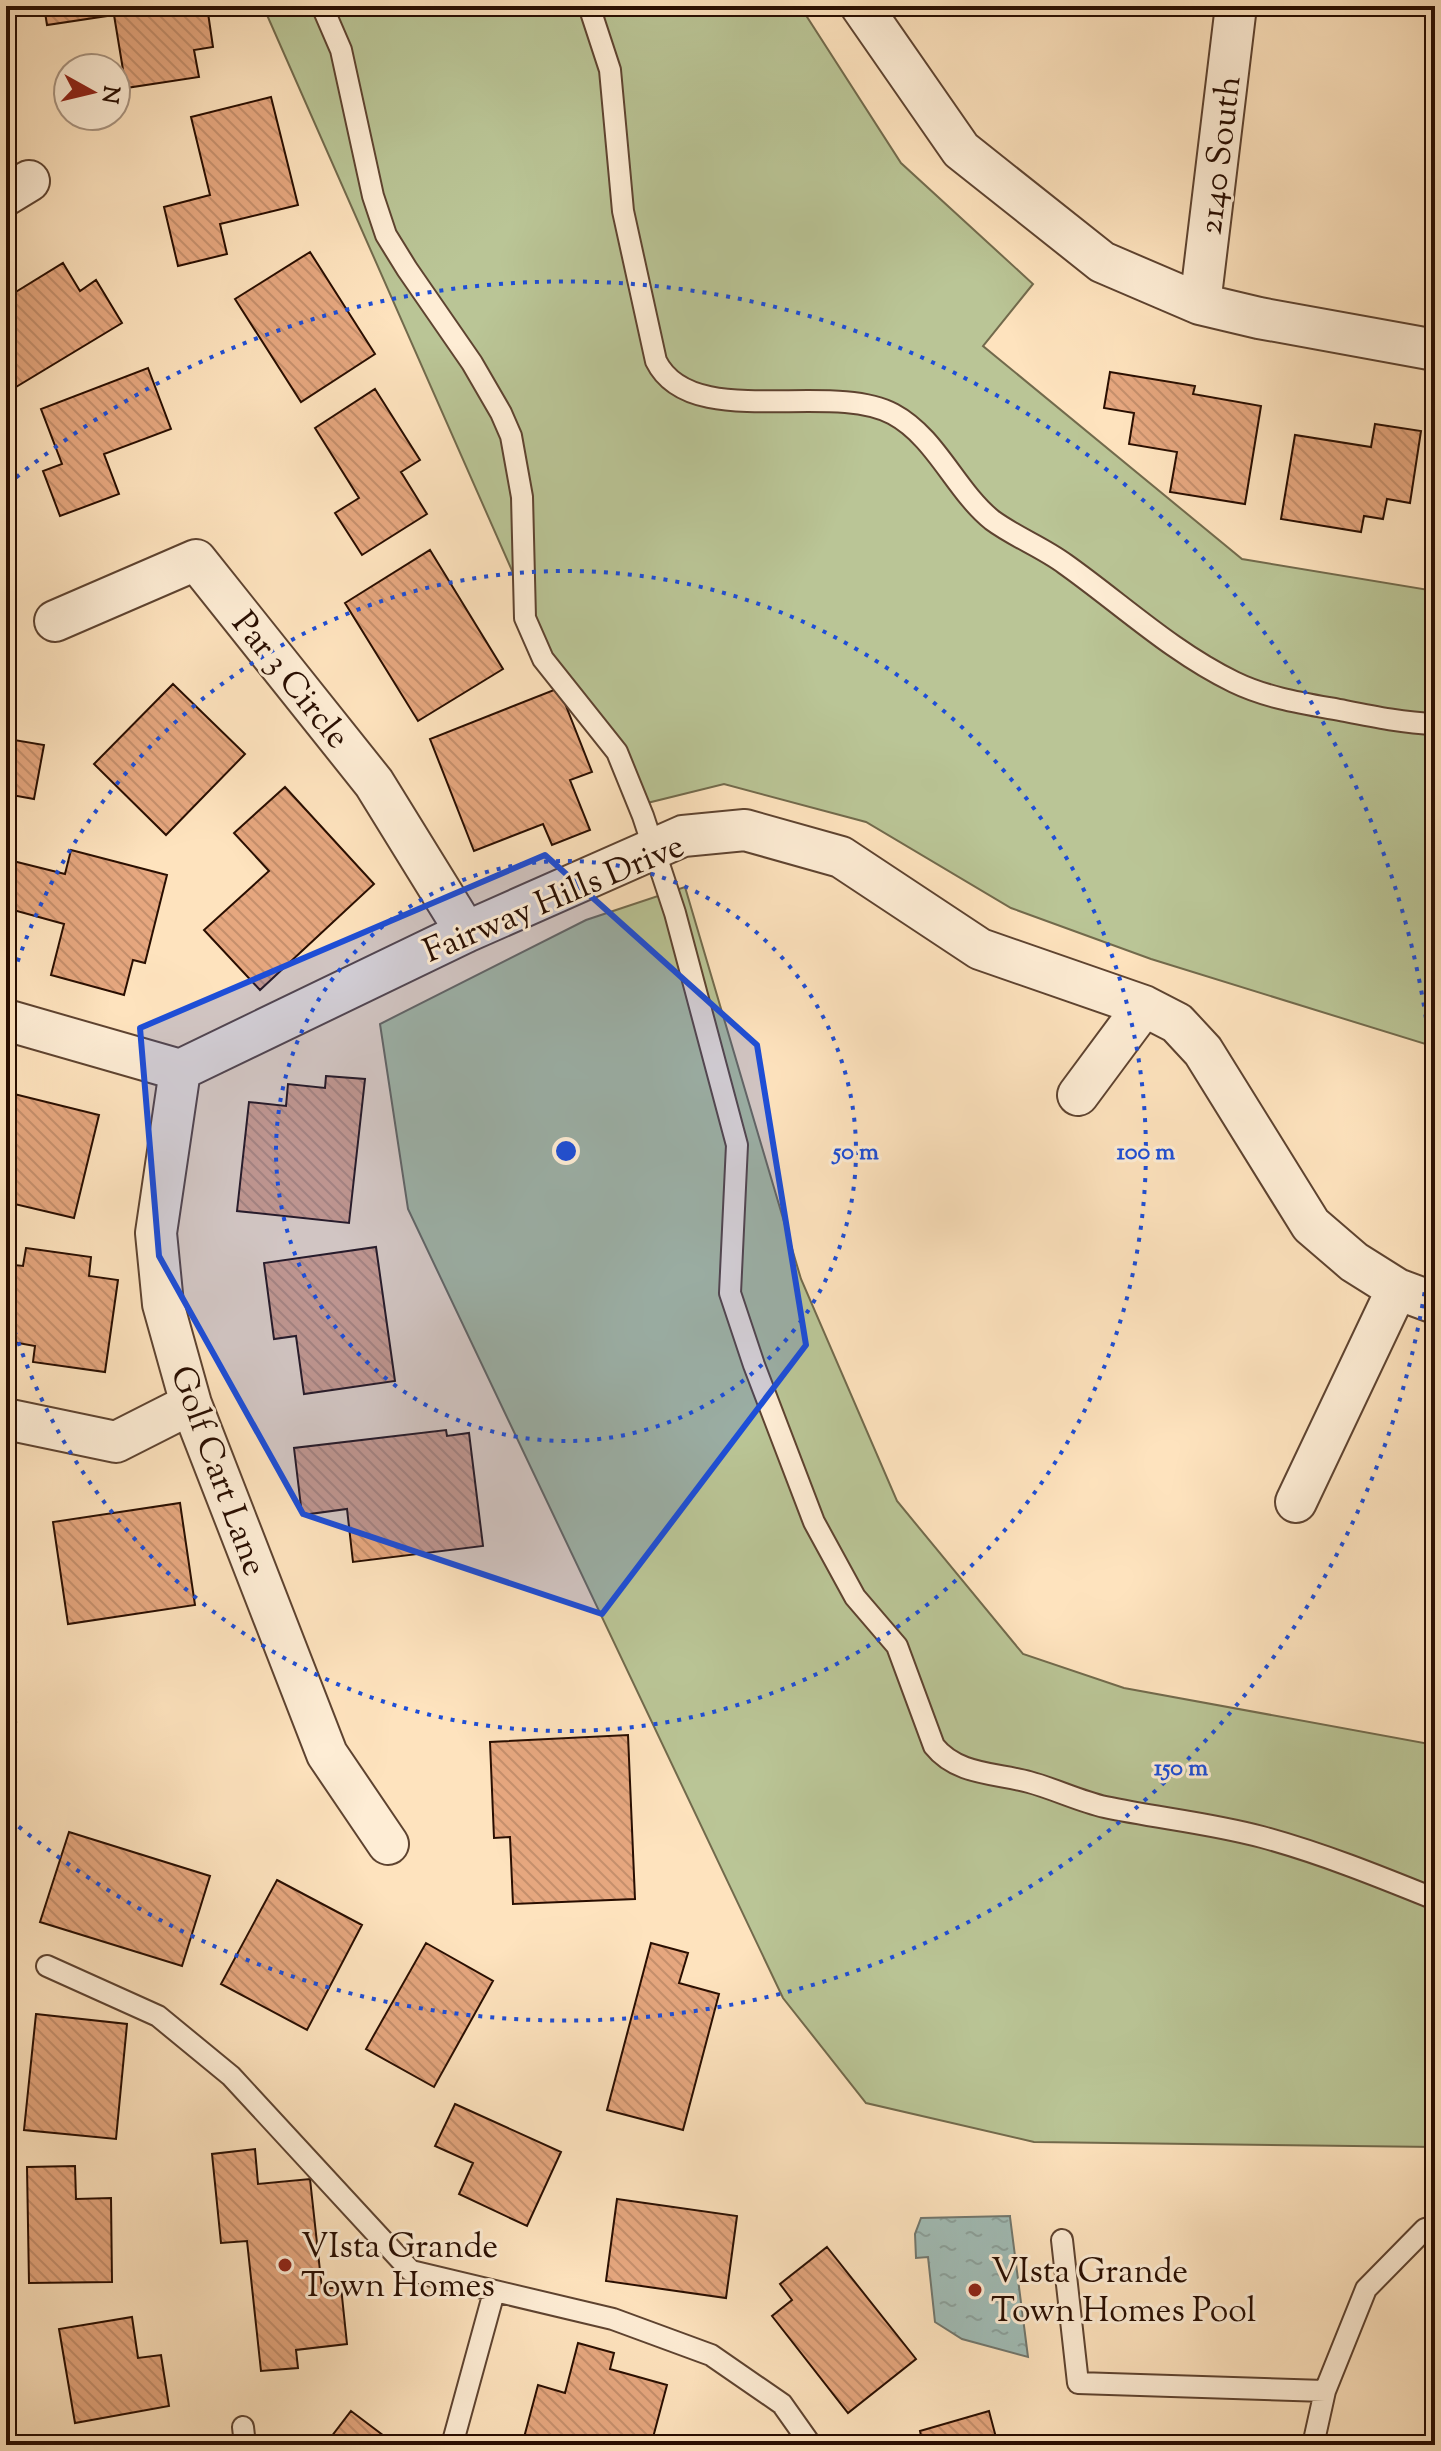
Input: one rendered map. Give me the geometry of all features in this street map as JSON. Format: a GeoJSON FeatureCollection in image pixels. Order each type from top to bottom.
{"type":"FeatureCollection","features":[{"type":"Feature","properties":{"kind":"street"},"geometry":{"type":"LineString","coordinates":[[861,6],[961,150],[1102,262],[1200,304],[1259,318],[1435,350]]}},
{"type":"Feature","properties":{"kind":"street","name":"2140 South"},"geometry":{"type":"LineString","coordinates":[[1200,304],[1236,6]]}},
{"type":"Feature","properties":{"kind":"street","name":"Par 3 Circle"},"geometry":{"type":"LineString","coordinates":[[55,621],[196,560],[374,783],[466,932]]}},
{"type":"Feature","properties":{"kind":"street","name":"Fairway Hills Drive"},"geometry":{"type":"LineString","coordinates":[[180,1070],[466,932],[683,836],[745,830],[841,857],[980,949],[1144,1006],[1177,1023],[1203,1051],[1311,1225],[1354,1262],[1397,1289],[1435,1303]]}},
{"type":"Feature","properties":{"kind":"street"},"geometry":{"type":"LineString","coordinates":[[1078,1095],[1144,1006]]}},
{"type":"Feature","properties":{"kind":"street"},"geometry":{"type":"LineString","coordinates":[[6,1020],[180,1070]]}},
{"type":"Feature","properties":{"kind":"street","name":"Golf Cart Lane"},"geometry":{"type":"LineString","coordinates":[[180,1070],[156,1233],[163,1304],[191,1404],[327,1754],[388,1844]]}},
{"type":"Feature","properties":{"kind":"street"},"geometry":{"type":"LineString","coordinates":[[1296,1502],[1397,1289]]}},
{"type":"Feature","properties":{"kind":"street"},"geometry":{"type":"LineString","coordinates":[[6,1419],[116,1442],[191,1404]]}},
{"type":"Feature","properties":{"kind":"lane"},"geometry":{"type":"LineString","coordinates":[[322,6],[341,50],[370,180],[386,235],[472,363],[511,436],[522,497],[525,618],[543,659],[617,752],[675,913],[737,1145],[730,1293],[754,1365],[814,1522],[855,1597],[897,1646],[934,1746],[943,1757],[964,1769],[1030,1782],[1103,1806],[1180,1818],[1262,1837],[1353,1866],[1435,1899]]}},
{"type":"Feature","properties":{"kind":"lane"},"geometry":{"type":"LineString","coordinates":[[589,6],[610,70],[623,211],[656,361],[663,375],[691,393],[712,398],[855,403],[884,409],[908,422],[956,482],[992,519],[1062,562],[1189,655],[1234,682],[1272,697],[1385,719],[1435,724]]}},
{"type":"Feature","properties":{"kind":"lane"},"geometry":{"type":"LineString","coordinates":[[47,1966],[158,2016],[231,2076],[411,2271],[613,2319],[711,2355],[782,2404],[811,2445]]}},
{"type":"Feature","properties":{"kind":"lane"},"geometry":{"type":"LineString","coordinates":[[1313,2445],[1325,2391],[1366,2289],[1425,2229],[1435,2226]]}},
{"type":"Feature","properties":{"kind":"lane"},"geometry":{"type":"LineString","coordinates":[[1062,2240],[1078,2383],[1325,2391]]}},
{"type":"Feature","properties":{"kind":"lane"},"geometry":{"type":"LineString","coordinates":[[452,2445],[494,2292]]}},
{"type":"Feature","properties":{"kind":"highlighted area"},"geometry":{"type":"Polygon","coordinates":[[[545,855],[757,1045],[806,1345],[602,1614],[303,1514],[159,1256],[140,1028],[545,855]]]}},
{"type":"Feature","properties":{"kind":"green space"},"geometry":{"type":"Polygon","coordinates":[[[263,6],[800,6],[901,163],[1033,284],[983,346],[1242,559],[1435,591],[1435,1047],[1151,959],[1011,908],[866,822],[724,784],[643,804],[551,659],[263,6]]]}},
{"type":"Feature","properties":{"kind":"green space"},"geometry":{"type":"Polygon","coordinates":[[[685,887],[801,1279],[897,1501],[1023,1654],[1124,1688],[1435,1745],[1435,2147],[1034,2142],[866,2103],[783,1998],[408,1209],[380,1024],[586,920],[685,887]]]}},
{"type":"Feature","properties":{"kind":"water","name":"VIsta Grande Town Homes Pool"},"geometry":{"type":"Polygon","coordinates":[[[1010,2216],[1028,2357],[962,2339],[935,2322],[928,2257],[916,2258],[915,2234],[921,2218],[1010,2216]]]}},
{"type":"Feature","properties":{"kind":"building"},"geometry":{"type":"Polygon","coordinates":[[[44,6],[207,6],[213,47],[194,50],[199,77],[132,87],[132,52],[120,52],[114,15],[47,25],[44,6]]]}},
{"type":"Feature","properties":{"kind":"building"},"geometry":{"type":"Polygon","coordinates":[[[271,97],[298,205],[220,224],[227,254],[178,266],[164,207],[210,195],[191,117],[271,97]]]}},
{"type":"Feature","properties":{"kind":"building"},"geometry":{"type":"Polygon","coordinates":[[[310,252],[375,354],[301,402],[235,299],[310,252]]]}},
{"type":"Feature","properties":{"kind":"building"},"geometry":{"type":"Polygon","coordinates":[[[63,263],[80,291],[96,280],[122,323],[6,393],[6,298],[63,263]]]}},
{"type":"Feature","properties":{"kind":"building"},"geometry":{"type":"Polygon","coordinates":[[[148,368],[171,429],[104,454],[119,494],[60,516],[43,471],[62,464],[41,409],[148,368]]]}},
{"type":"Feature","properties":{"kind":"building"},"geometry":{"type":"Polygon","coordinates":[[[1110,372],[1195,386],[1193,394],[1261,406],[1245,504],[1170,492],[1177,452],[1129,444],[1134,413],[1104,408],[1110,372]]]}},
{"type":"Feature","properties":{"kind":"building"},"geometry":{"type":"Polygon","coordinates":[[[375,389],[420,460],[401,472],[427,514],[362,555],[335,513],[359,498],[315,428],[375,389]]]}},
{"type":"Feature","properties":{"kind":"building"},"geometry":{"type":"Polygon","coordinates":[[[1375,424],[1421,431],[1410,503],[1387,499],[1383,519],[1364,516],[1361,532],[1281,519],[1295,435],[1371,447],[1375,424]]]}},
{"type":"Feature","properties":{"kind":"building"},"geometry":{"type":"Polygon","coordinates":[[[430,550],[503,669],[418,721],[345,603],[430,550]]]}},
{"type":"Feature","properties":{"kind":"building"},"geometry":{"type":"Polygon","coordinates":[[[173,684],[245,754],[166,835],[94,764],[173,684]]]}},
{"type":"Feature","properties":{"kind":"building"},"geometry":{"type":"Polygon","coordinates":[[[559,688],[592,772],[570,780],[590,830],[552,845],[543,824],[474,851],[430,739],[559,688]]]}},
{"type":"Feature","properties":{"kind":"building"},"geometry":{"type":"Polygon","coordinates":[[[6,706],[13,707],[8,739],[44,745],[34,799],[6,794],[6,706]]]}},
{"type":"Feature","properties":{"kind":"building"},"geometry":{"type":"Polygon","coordinates":[[[285,787],[374,884],[260,990],[204,930],[269,871],[234,833],[285,787]]]}},
{"type":"Feature","properties":{"kind":"building"},"geometry":{"type":"Polygon","coordinates":[[[71,850],[167,875],[145,963],[133,960],[124,995],[51,975],[64,924],[6,908],[9,860],[65,874],[71,850]]]}},
{"type":"Feature","properties":{"kind":"building"},"geometry":{"type":"Polygon","coordinates":[[[326,1076],[365,1079],[349,1223],[237,1211],[249,1102],[286,1106],[288,1084],[325,1088],[326,1076]]]}},
{"type":"Feature","properties":{"kind":"building"},"geometry":{"type":"Polygon","coordinates":[[[6,1092],[99,1115],[74,1218],[6,1202],[6,1092]]]}},
{"type":"Feature","properties":{"kind":"building"},"geometry":{"type":"Polygon","coordinates":[[[376,1247],[395,1381],[304,1394],[296,1336],[274,1339],[264,1263],[376,1247]]]}},
{"type":"Feature","properties":{"kind":"building"},"geometry":{"type":"Polygon","coordinates":[[[26,1248],[91,1257],[89,1276],[118,1280],[105,1372],[33,1362],[35,1346],[7,1341],[6,1347],[6,1264],[23,1266],[26,1248]]]}},
{"type":"Feature","properties":{"kind":"building"},"geometry":{"type":"Polygon","coordinates":[[[446,1430],[447,1436],[469,1433],[483,1546],[353,1562],[347,1509],[302,1515],[294,1448],[446,1430]]]}},
{"type":"Feature","properties":{"kind":"building"},"geometry":{"type":"Polygon","coordinates":[[[180,1503],[195,1605],[68,1624],[53,1522],[180,1503]]]}},
{"type":"Feature","properties":{"kind":"building"},"geometry":{"type":"Polygon","coordinates":[[[6,1713],[16,1722],[6,1734],[6,1713]]]}},
{"type":"Feature","properties":{"kind":"building"},"geometry":{"type":"Polygon","coordinates":[[[628,1735],[635,1899],[513,1904],[510,1837],[494,1838],[490,1742],[628,1735]]]}},
{"type":"Feature","properties":{"kind":"building"},"geometry":{"type":"Polygon","coordinates":[[[69,1832],[210,1876],[182,1966],[40,1922],[69,1832]]]}},
{"type":"Feature","properties":{"kind":"building"},"geometry":{"type":"Polygon","coordinates":[[[277,1880],[362,1925],[307,2030],[221,1984],[277,1880]]]}},
{"type":"Feature","properties":{"kind":"building"},"geometry":{"type":"Polygon","coordinates":[[[426,1943],[493,1981],[434,2087],[366,2049],[426,1943]]]}},
{"type":"Feature","properties":{"kind":"building"},"geometry":{"type":"Polygon","coordinates":[[[651,1943],[688,1953],[679,1983],[719,1994],[683,2130],[607,2110],[651,1943]]]}},
{"type":"Feature","properties":{"kind":"building"},"geometry":{"type":"Polygon","coordinates":[[[36,2014],[127,2024],[116,2139],[24,2130],[36,2014]]]}},
{"type":"Feature","properties":{"kind":"building","name":"VIsta Grande Town Homes"},"geometry":{"type":"Polygon","coordinates":[[[455,2104],[561,2152],[527,2226],[459,2194],[473,2163],[435,2146],[455,2104]]]}},
{"type":"Feature","properties":{"kind":"building","name":"VIsta Grande Town Homes"},"geometry":{"type":"Polygon","coordinates":[[[255,2149],[258,2184],[310,2179],[322,2289],[341,2287],[347,2344],[296,2350],[298,2368],[261,2371],[247,2241],[221,2243],[212,2154],[255,2149]]]}},
{"type":"Feature","properties":{"kind":"building"},"geometry":{"type":"Polygon","coordinates":[[[75,2166],[76,2199],[111,2198],[112,2282],[29,2283],[27,2167],[75,2166]]]}},
{"type":"Feature","properties":{"kind":"building"},"geometry":{"type":"Polygon","coordinates":[[[617,2199],[737,2216],[726,2298],[606,2281],[617,2199]]]}},
{"type":"Feature","properties":{"kind":"building"},"geometry":{"type":"Polygon","coordinates":[[[827,2247],[916,2359],[848,2413],[772,2316],[792,2300],[780,2284],[827,2247]]]}},
{"type":"Feature","properties":{"kind":"building"},"geometry":{"type":"Polygon","coordinates":[[[132,2317],[138,2358],[161,2355],[169,2406],[75,2423],[59,2329],[132,2317]]]}},
{"type":"Feature","properties":{"kind":"building","name":"VIsta Grande Town Homes"},"geometry":{"type":"Polygon","coordinates":[[[578,2343],[614,2353],[610,2369],[667,2385],[651,2445],[522,2445],[538,2385],[565,2393],[578,2343]]]}},
{"type":"Feature","properties":{"kind":"building"},"geometry":{"type":"Polygon","coordinates":[[[351,2411],[396,2445],[325,2445],[351,2411]]]}},
{"type":"Feature","properties":{"kind":"building"},"geometry":{"type":"Polygon","coordinates":[[[989,2411],[998,2445],[923,2445],[920,2431],[989,2411]]]}},
{"type":"Feature","properties":{"kind":"place","name":"VIsta Grande Town Homes"},"geometry":{"type":"Point","coordinates":[285,2265]}},
{"type":"Feature","properties":{"kind":"place","name":"VIsta Grande Town Homes Pool"},"geometry":{"type":"Point","coordinates":[975,2290]}}]}
